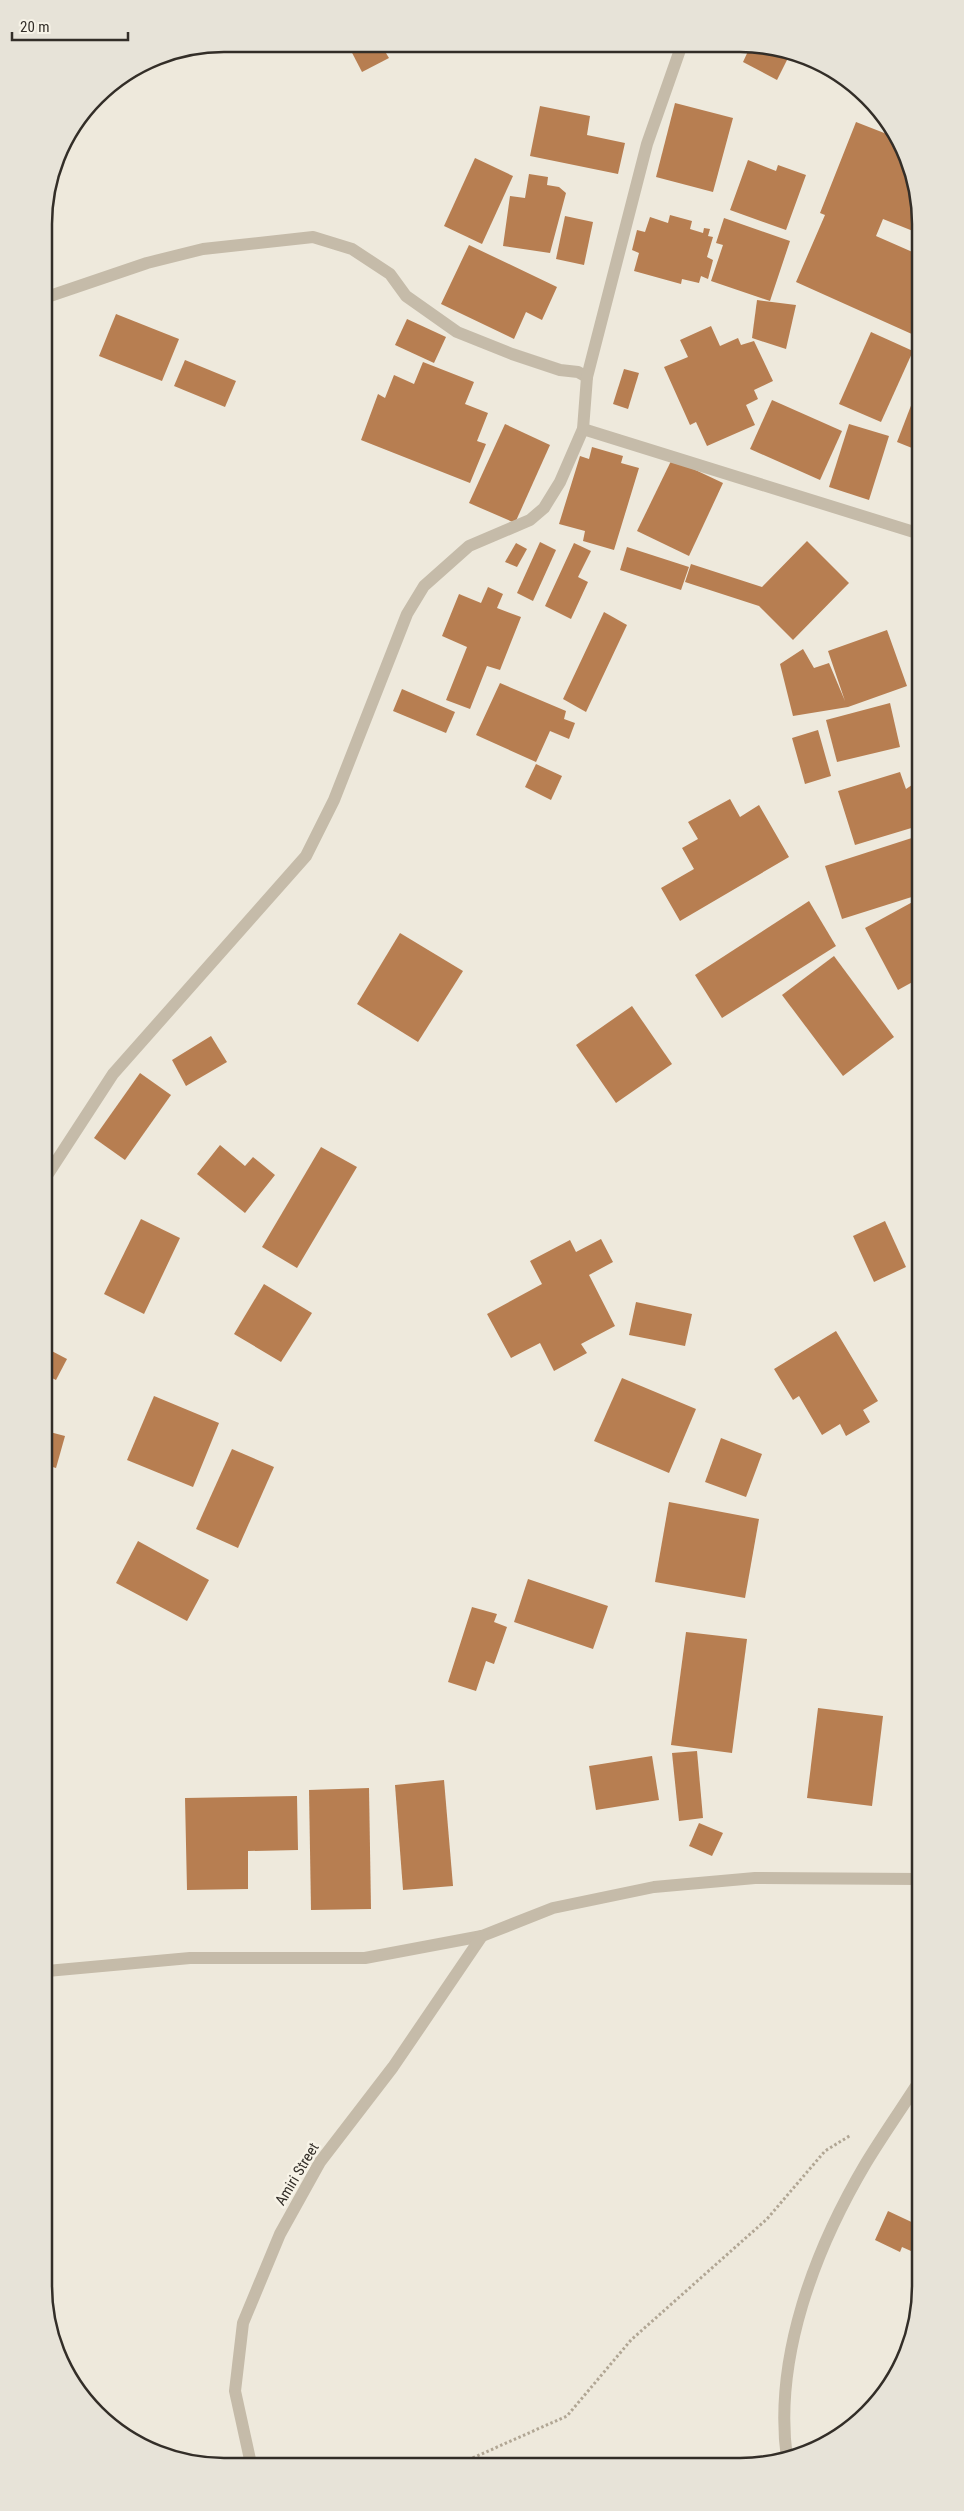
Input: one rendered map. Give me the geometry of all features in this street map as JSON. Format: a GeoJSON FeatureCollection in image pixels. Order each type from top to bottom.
{"type":"FeatureCollection","features":[{"type":"Feature","properties":{"kind":"street"},"geometry":{"type":"LineString","coordinates":[[53,1167],[113,1074],[306,856],[334,800],[407,614],[424,586],[469,546],[530,520],[544,508],[560,482],[583,429],[587,377],[647,144],[679,52]]}},
{"type":"Feature","properties":{"kind":"street"},"geometry":{"type":"LineString","coordinates":[[53,295],[147,263],[203,250],[313,237],[352,249],[390,274],[406,296],[457,332],[512,354],[560,370],[578,372],[587,377]]}},
{"type":"Feature","properties":{"kind":"street"},"geometry":{"type":"LineString","coordinates":[[583,429],[912,531]]}},
{"type":"Feature","properties":{"kind":"street"},"geometry":{"type":"LineString","coordinates":[[52,1971],[190,1958],[365,1958],[482,1936],[553,1908],[654,1887],[755,1878],[911,1879]]}},
{"type":"Feature","properties":{"kind":"street","name":"Amiri Street"},"geometry":{"type":"LineString","coordinates":[[250,2458],[235,2391],[243,2323],[280,2234],[320,2162],[393,2067],[482,1936]]}},
{"type":"Feature","properties":{"kind":"street"},"geometry":{"type":"LineString","coordinates":[[786,2452],[783,2430],[792,2341],[820,2254],[866,2164],[911,2094]]}},
{"type":"Feature","properties":{"kind":"path"},"geometry":{"type":"LineString","coordinates":[[472,2458],[567,2416],[631,2340],[768,2219],[825,2150],[857,2131]]}},
{"type":"Feature","properties":{"kind":"building"},"geometry":{"type":"Polygon","coordinates":[[[352,52],[385,52],[389,58],[362,72],[352,52]]]}},
{"type":"Feature","properties":{"kind":"building"},"geometry":{"type":"Polygon","coordinates":[[[747,53],[787,60],[777,80],[743,62],[747,53]]]}},
{"type":"Feature","properties":{"kind":"building"},"geometry":{"type":"Polygon","coordinates":[[[675,103],[733,118],[713,192],[656,177],[675,103]]]}},
{"type":"Feature","properties":{"kind":"building"},"geometry":{"type":"Polygon","coordinates":[[[540,106],[590,116],[587,135],[625,143],[618,174],[530,156],[540,106]]]}},
{"type":"Feature","properties":{"kind":"building"},"geometry":{"type":"Polygon","coordinates":[[[856,122],[885,133],[906,180],[912,231],[883,219],[876,236],[912,252],[912,334],[796,282],[825,215],[820,213],[856,122]]]}},
{"type":"Feature","properties":{"kind":"building"},"geometry":{"type":"Polygon","coordinates":[[[475,158],[513,176],[482,244],[444,226],[475,158]]]}},
{"type":"Feature","properties":{"kind":"building"},"geometry":{"type":"Polygon","coordinates":[[[748,160],[776,171],[778,165],[806,175],[786,230],[730,210],[748,160]]]}},
{"type":"Feature","properties":{"kind":"building"},"geometry":{"type":"Polygon","coordinates":[[[529,174],[548,177],[547,185],[559,187],[566,193],[550,253],[503,246],[510,196],[525,198],[529,174]]]}},
{"type":"Feature","properties":{"kind":"building"},"geometry":{"type":"Polygon","coordinates":[[[670,215],[692,221],[690,229],[703,233],[704,228],[710,229],[708,236],[713,237],[707,257],[713,260],[708,279],[701,276],[699,283],[682,279],[681,284],[634,271],[639,253],[632,250],[637,230],[645,232],[650,217],[668,223],[670,215]]]}},
{"type":"Feature","properties":{"kind":"building"},"geometry":{"type":"Polygon","coordinates":[[[565,216],[593,222],[584,265],[556,259],[565,216]]]}},
{"type":"Feature","properties":{"kind":"building"},"geometry":{"type":"Polygon","coordinates":[[[724,218],[790,241],[770,301],[711,281],[723,245],[716,243],[724,218]]]}},
{"type":"Feature","properties":{"kind":"building"},"geometry":{"type":"Polygon","coordinates":[[[469,245],[557,287],[542,320],[526,312],[514,339],[441,304],[469,245]]]}},
{"type":"Feature","properties":{"kind":"building"},"geometry":{"type":"Polygon","coordinates":[[[757,300],[796,305],[786,349],[752,338],[757,300]]]}},
{"type":"Feature","properties":{"kind":"building"},"geometry":{"type":"Polygon","coordinates":[[[116,314],[179,339],[162,381],[99,356],[116,314]]]}},
{"type":"Feature","properties":{"kind":"building"},"geometry":{"type":"Polygon","coordinates":[[[407,319],[446,337],[434,363],[395,345],[407,319]]]}},
{"type":"Feature","properties":{"kind":"building"},"geometry":{"type":"Polygon","coordinates":[[[711,326],[720,346],[738,338],[741,345],[754,341],[773,381],[754,390],[758,399],[746,405],[755,425],[707,446],[696,422],[690,425],[664,367],[688,357],[680,340],[711,326]]]}},
{"type":"Feature","properties":{"kind":"building"},"geometry":{"type":"Polygon","coordinates":[[[871,332],[912,351],[881,422],[839,404],[871,332]]]}},
{"type":"Feature","properties":{"kind":"building"},"geometry":{"type":"Polygon","coordinates":[[[185,360],[236,381],[225,407],[174,386],[185,360]]]}},
{"type":"Feature","properties":{"kind":"building"},"geometry":{"type":"Polygon","coordinates":[[[423,362],[474,382],[465,404],[488,413],[477,441],[486,444],[470,483],[361,440],[378,394],[385,398],[394,375],[414,384],[423,362]]]}},
{"type":"Feature","properties":{"kind":"building"},"geometry":{"type":"Polygon","coordinates":[[[624,369],[639,373],[628,409],[613,404],[624,369]]]}},
{"type":"Feature","properties":{"kind":"building"},"geometry":{"type":"Polygon","coordinates":[[[772,400],[842,431],[820,480],[750,449],[772,400]]]}},
{"type":"Feature","properties":{"kind":"building"},"geometry":{"type":"Polygon","coordinates":[[[912,403],[912,448],[897,442],[912,403]]]}},
{"type":"Feature","properties":{"kind":"building"},"geometry":{"type":"Polygon","coordinates":[[[505,424],[550,445],[515,523],[469,503],[505,424]]]}},
{"type":"Feature","properties":{"kind":"building"},"geometry":{"type":"Polygon","coordinates":[[[849,424],[889,436],[869,500],[829,487],[849,424]]]}},
{"type":"Feature","properties":{"kind":"building"},"geometry":{"type":"Polygon","coordinates":[[[592,447],[623,456],[621,463],[639,468],[614,550],[583,541],[585,531],[559,524],[580,456],[589,459],[592,447]]]}},
{"type":"Feature","properties":{"kind":"building"},"geometry":{"type":"Polygon","coordinates":[[[672,459],[723,483],[689,556],[637,531],[672,459]]]}},
{"type":"Feature","properties":{"kind":"building"},"geometry":{"type":"Polygon","coordinates":[[[807,541],[849,583],[793,640],[759,606],[685,582],[691,564],[762,587],[807,541]]]}},
{"type":"Feature","properties":{"kind":"building"},"geometry":{"type":"Polygon","coordinates":[[[540,542],[556,550],[533,601],[517,593],[540,542]]]}},
{"type":"Feature","properties":{"kind":"building"},"geometry":{"type":"Polygon","coordinates":[[[516,543],[527,549],[517,567],[505,562],[516,543]]]}},
{"type":"Feature","properties":{"kind":"building"},"geometry":{"type":"Polygon","coordinates":[[[574,543],[591,551],[578,577],[588,582],[571,619],[545,606],[574,543]]]}},
{"type":"Feature","properties":{"kind":"building"},"geometry":{"type":"Polygon","coordinates":[[[627,547],[689,567],[681,590],[620,570],[627,547]]]}},
{"type":"Feature","properties":{"kind":"building"},"geometry":{"type":"Polygon","coordinates":[[[488,587],[503,594],[497,608],[521,617],[500,670],[487,666],[470,709],[446,700],[467,647],[442,636],[459,594],[481,603],[488,587]]]}},
{"type":"Feature","properties":{"kind":"building"},"geometry":{"type":"Polygon","coordinates":[[[604,612],[627,625],[586,712],[563,699],[604,612]]]}},
{"type":"Feature","properties":{"kind":"building"},"geometry":{"type":"Polygon","coordinates":[[[887,630],[907,686],[848,707],[793,716],[780,664],[803,649],[814,668],[829,663],[845,701],[828,651],[887,630]]]}},
{"type":"Feature","properties":{"kind":"building"},"geometry":{"type":"Polygon","coordinates":[[[500,683],[566,711],[564,719],[575,723],[569,739],[550,731],[536,762],[476,735],[500,683]]]}},
{"type":"Feature","properties":{"kind":"building"},"geometry":{"type":"Polygon","coordinates":[[[402,689],[455,712],[446,733],[393,711],[402,689]]]}},
{"type":"Feature","properties":{"kind":"building"},"geometry":{"type":"Polygon","coordinates":[[[890,703],[900,747],[837,762],[826,720],[890,703]]]}},
{"type":"Feature","properties":{"kind":"building"},"geometry":{"type":"Polygon","coordinates":[[[818,730],[831,776],[805,784],[792,738],[818,730]]]}},
{"type":"Feature","properties":{"kind":"building"},"geometry":{"type":"Polygon","coordinates":[[[536,764],[562,776],[551,800],[525,787],[536,764]]]}},
{"type":"Feature","properties":{"kind":"building"},"geometry":{"type":"Polygon","coordinates":[[[900,772],[906,789],[912,785],[912,828],[855,845],[838,791],[900,772]]]}},
{"type":"Feature","properties":{"kind":"building"},"geometry":{"type":"Polygon","coordinates":[[[730,799],[740,817],[759,805],[789,857],[680,921],[661,888],[694,869],[682,848],[698,839],[688,822],[730,799]]]}},
{"type":"Feature","properties":{"kind":"building"},"geometry":{"type":"Polygon","coordinates":[[[912,838],[912,897],[842,919],[825,866],[912,838]]]}},
{"type":"Feature","properties":{"kind":"building"},"geometry":{"type":"Polygon","coordinates":[[[809,901],[836,946],[722,1018],[695,975],[809,901]]]}},
{"type":"Feature","properties":{"kind":"building"},"geometry":{"type":"Polygon","coordinates":[[[912,902],[912,983],[898,990],[865,928],[912,902]]]}},
{"type":"Feature","properties":{"kind":"building"},"geometry":{"type":"Polygon","coordinates":[[[400,933],[463,971],[418,1042],[357,1004],[400,933]]]}},
{"type":"Feature","properties":{"kind":"building"},"geometry":{"type":"Polygon","coordinates":[[[834,956],[894,1037],[843,1076],[782,995],[834,956]]]}},
{"type":"Feature","properties":{"kind":"building"},"geometry":{"type":"Polygon","coordinates":[[[632,1006],[672,1064],[616,1103],[576,1045],[632,1006]]]}},
{"type":"Feature","properties":{"kind":"building"},"geometry":{"type":"Polygon","coordinates":[[[211,1036],[227,1062],[186,1086],[172,1060],[211,1036]]]}},
{"type":"Feature","properties":{"kind":"building"},"geometry":{"type":"Polygon","coordinates":[[[140,1073],[171,1095],[125,1160],[94,1138],[140,1073]]]}},
{"type":"Feature","properties":{"kind":"building"},"geometry":{"type":"Polygon","coordinates":[[[220,1145],[245,1166],[253,1157],[275,1175],[245,1213],[197,1174],[220,1145]]]}},
{"type":"Feature","properties":{"kind":"building"},"geometry":{"type":"Polygon","coordinates":[[[321,1147],[357,1167],[297,1268],[262,1247],[321,1147]]]}},
{"type":"Feature","properties":{"kind":"building"},"geometry":{"type":"Polygon","coordinates":[[[141,1219],[180,1238],[144,1314],[104,1294],[141,1219]]]}},
{"type":"Feature","properties":{"kind":"building"},"geometry":{"type":"Polygon","coordinates":[[[885,1221],[906,1267],[874,1282],[853,1236],[885,1221]]]}},
{"type":"Feature","properties":{"kind":"building"},"geometry":{"type":"Polygon","coordinates":[[[601,1239],[613,1262],[589,1275],[615,1326],[581,1344],[587,1353],[554,1371],[540,1343],[511,1358],[487,1314],[542,1284],[530,1261],[570,1240],[576,1252],[601,1239]]]}},
{"type":"Feature","properties":{"kind":"building"},"geometry":{"type":"Polygon","coordinates":[[[264,1284],[312,1313],[281,1362],[234,1334],[264,1284]]]}},
{"type":"Feature","properties":{"kind":"building"},"geometry":{"type":"Polygon","coordinates":[[[636,1302],[692,1314],[685,1346],[629,1335],[636,1302]]]}},
{"type":"Feature","properties":{"kind":"building"},"geometry":{"type":"Polygon","coordinates":[[[836,1331],[878,1401],[863,1410],[870,1422],[846,1436],[840,1424],[822,1435],[799,1396],[793,1400],[774,1369],[836,1331]]]}},
{"type":"Feature","properties":{"kind":"building"},"geometry":{"type":"Polygon","coordinates":[[[52,1351],[67,1359],[56,1380],[52,1378],[52,1351]]]}},
{"type":"Feature","properties":{"kind":"building"},"geometry":{"type":"Polygon","coordinates":[[[622,1378],[696,1409],[669,1473],[594,1441],[622,1378]]]}},
{"type":"Feature","properties":{"kind":"building"},"geometry":{"type":"Polygon","coordinates":[[[154,1396],[219,1423],[193,1487],[127,1460],[154,1396]]]}},
{"type":"Feature","properties":{"kind":"building"},"geometry":{"type":"Polygon","coordinates":[[[52,1433],[65,1436],[56,1468],[52,1467],[52,1433]]]}},
{"type":"Feature","properties":{"kind":"building"},"geometry":{"type":"Polygon","coordinates":[[[721,1438],[762,1454],[746,1497],[705,1482],[721,1438]]]}},
{"type":"Feature","properties":{"kind":"building"},"geometry":{"type":"Polygon","coordinates":[[[232,1449],[274,1467],[238,1548],[196,1529],[232,1449]]]}},
{"type":"Feature","properties":{"kind":"building"},"geometry":{"type":"Polygon","coordinates":[[[669,1502],[759,1519],[745,1598],[655,1582],[669,1502]]]}},
{"type":"Feature","properties":{"kind":"building"},"geometry":{"type":"Polygon","coordinates":[[[138,1541],[209,1580],[187,1621],[116,1583],[138,1541]]]}},
{"type":"Feature","properties":{"kind":"building"},"geometry":{"type":"Polygon","coordinates":[[[528,1579],[608,1606],[593,1649],[514,1622],[528,1579]]]}},
{"type":"Feature","properties":{"kind":"building"},"geometry":{"type":"Polygon","coordinates":[[[472,1607],[497,1614],[494,1622],[507,1627],[494,1664],[486,1661],[476,1691],[448,1682],[472,1607]]]}},
{"type":"Feature","properties":{"kind":"building"},"geometry":{"type":"Polygon","coordinates":[[[686,1632],[747,1639],[732,1753],[671,1745],[686,1632]]]}},
{"type":"Feature","properties":{"kind":"building"},"geometry":{"type":"Polygon","coordinates":[[[818,1708],[883,1716],[872,1806],[807,1798],[818,1708]]]}},
{"type":"Feature","properties":{"kind":"building"},"geometry":{"type":"Polygon","coordinates":[[[697,1751],[703,1818],[679,1821],[672,1753],[697,1751]]]}},
{"type":"Feature","properties":{"kind":"building"},"geometry":{"type":"Polygon","coordinates":[[[652,1756],[659,1800],[596,1810],[589,1766],[652,1756]]]}},
{"type":"Feature","properties":{"kind":"building"},"geometry":{"type":"Polygon","coordinates":[[[444,1780],[453,1886],[403,1890],[395,1785],[444,1780]]]}},
{"type":"Feature","properties":{"kind":"building"},"geometry":{"type":"Polygon","coordinates":[[[369,1788],[371,1909],[311,1910],[309,1790],[369,1788]]]}},
{"type":"Feature","properties":{"kind":"building"},"geometry":{"type":"Polygon","coordinates":[[[297,1796],[298,1850],[248,1851],[248,1889],[187,1890],[185,1798],[297,1796]]]}},
{"type":"Feature","properties":{"kind":"building"},"geometry":{"type":"Polygon","coordinates":[[[699,1823],[723,1833],[712,1856],[689,1846],[699,1823]]]}},
{"type":"Feature","properties":{"kind":"building"},"geometry":{"type":"Polygon","coordinates":[[[888,2211],[911,2222],[911,2251],[902,2247],[900,2252],[875,2240],[888,2211]]]}}]}
